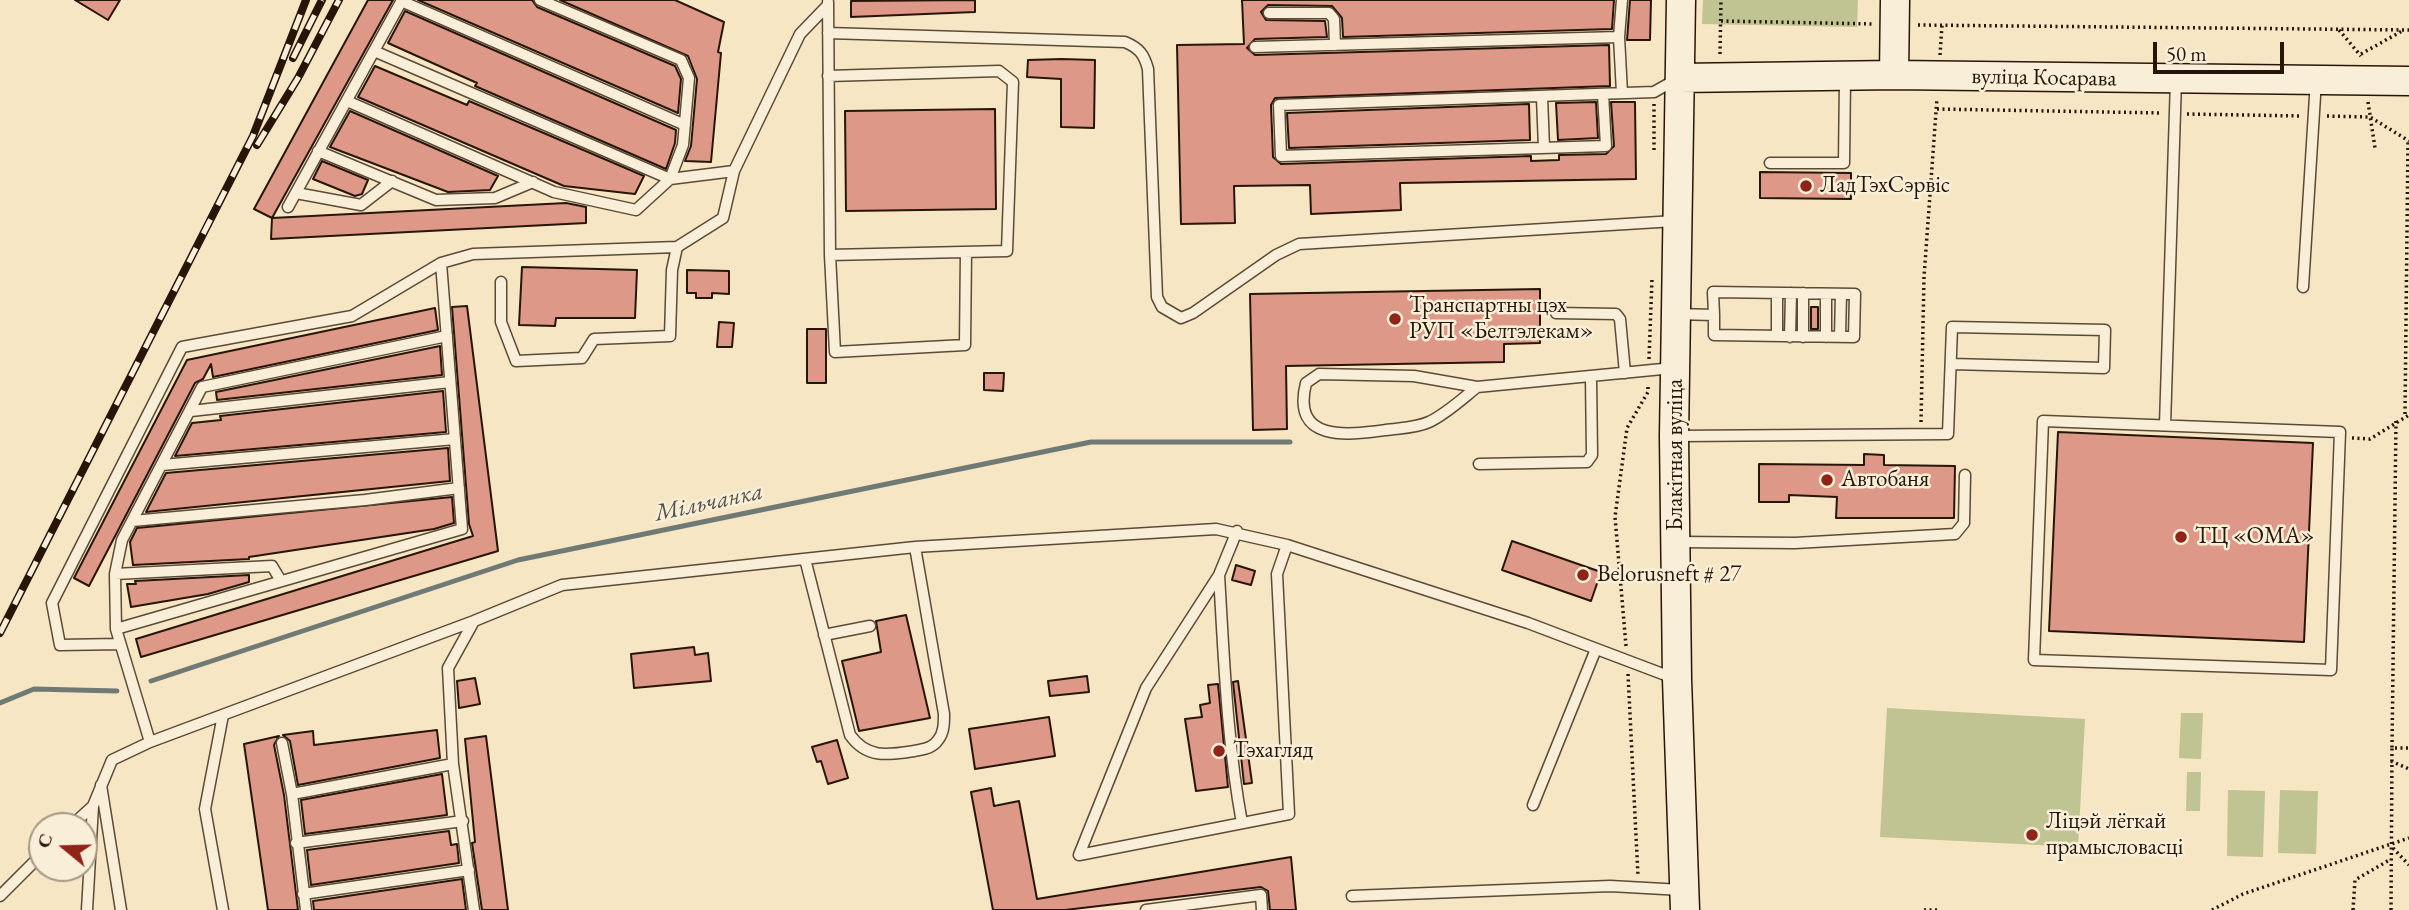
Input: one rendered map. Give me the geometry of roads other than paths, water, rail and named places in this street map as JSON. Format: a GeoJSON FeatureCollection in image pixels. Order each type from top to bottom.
{"type":"FeatureCollection","features":[{"type":"Feature","properties":{"kind":"street","name":"Блакітная вуліца"},"geometry":{"type":"LineString","coordinates":[[1681,0],[1674,436],[1676,679],[1685,900]]}},
{"type":"Feature","properties":{"kind":"street"},"geometry":{"type":"LineString","coordinates":[[1894,75],[1895,12]]}},
{"type":"Feature","properties":{"kind":"street","name":"вуліца Косарава"},"geometry":{"type":"LineString","coordinates":[[1680,78],[1894,75],[2409,81]]}},
{"type":"Feature","properties":{"kind":"lane"},"geometry":{"type":"LineString","coordinates":[[346,101],[554,191],[636,210],[670,179],[683,145],[689,78],[681,60],[540,0]]}},
{"type":"Feature","properties":{"kind":"lane"},"geometry":{"type":"LineString","coordinates":[[1622,0],[1619,37],[1622,93]]}},
{"type":"Feature","properties":{"kind":"lane"},"geometry":{"type":"LineString","coordinates":[[288,206],[402,1],[685,125]]}},
{"type":"Feature","properties":{"kind":"lane"},"geometry":{"type":"LineString","coordinates":[[828,2],[830,255],[835,352],[965,345],[966,252]]}},
{"type":"Feature","properties":{"kind":"lane"},"geometry":{"type":"LineString","coordinates":[[119,644],[60,645],[52,603],[182,347],[352,316],[441,263],[473,254],[677,247],[723,218],[734,171],[800,34],[828,2]]}},
{"type":"Feature","properties":{"kind":"lane"},"geometry":{"type":"LineString","coordinates":[[1269,13],[1329,13],[1334,19],[1335,45]]}},
{"type":"Feature","properties":{"kind":"lane"},"geometry":{"type":"LineString","coordinates":[[828,33],[1125,42],[1136,47],[1145,55],[1149,69],[1157,297],[1162,307],[1181,317],[1193,313],[1276,255],[1299,244],[1677,221]]}},
{"type":"Feature","properties":{"kind":"lane"},"geometry":{"type":"LineString","coordinates":[[1255,47],[1619,37]]}},
{"type":"Feature","properties":{"kind":"lane"},"geometry":{"type":"LineString","coordinates":[[374,51],[670,179],[734,171]]}},
{"type":"Feature","properties":{"kind":"lane"},"geometry":{"type":"LineString","coordinates":[[828,76],[999,71],[1013,82],[1007,251],[830,255]]}},
{"type":"Feature","properties":{"kind":"lane"},"geometry":{"type":"LineString","coordinates":[[1770,163],[1844,163],[1845,75]]}},
{"type":"Feature","properties":{"kind":"lane"},"geometry":{"type":"LineString","coordinates":[[1603,94],[1606,146],[1281,156],[1279,105],[1654,92],[1680,78]]}},
{"type":"Feature","properties":{"kind":"lane"},"geometry":{"type":"LineString","coordinates":[[2165,425],[2176,80]]}},
{"type":"Feature","properties":{"kind":"lane"},"geometry":{"type":"LineString","coordinates":[[2303,287],[2316,80]]}},
{"type":"Feature","properties":{"kind":"lane"},"geometry":{"type":"LineString","coordinates":[[1542,97],[1544,148]]}},
{"type":"Feature","properties":{"kind":"lane"},"geometry":{"type":"LineString","coordinates":[[318,151],[436,200],[495,198],[533,182]]}},
{"type":"Feature","properties":{"kind":"lane"},"geometry":{"type":"LineString","coordinates":[[296,193],[361,205],[391,181]]}},
{"type":"Feature","properties":{"kind":"lane"},"geometry":{"type":"LineString","coordinates":[[501,282],[501,322],[516,361],[582,358],[594,339],[670,336],[672,270],[677,247]]}},
{"type":"Feature","properties":{"kind":"lane"},"geometry":{"type":"LineString","coordinates":[[116,629],[462,529],[441,263]]}},
{"type":"Feature","properties":{"kind":"lane"},"geometry":{"type":"LineString","coordinates":[[1713,292],[1777,293],[1855,294],[1854,337],[1714,335],[1713,292]]}},
{"type":"Feature","properties":{"kind":"lane"},"geometry":{"type":"LineString","coordinates":[[1777,293],[1777,336]]}},
{"type":"Feature","properties":{"kind":"lane"},"geometry":{"type":"LineString","coordinates":[[1790,337],[1791,293]]}},
{"type":"Feature","properties":{"kind":"lane"},"geometry":{"type":"LineString","coordinates":[[1802,337],[1803,293]]}},
{"type":"Feature","properties":{"kind":"lane"},"geometry":{"type":"LineString","coordinates":[[1826,293],[1826,337]]}},
{"type":"Feature","properties":{"kind":"lane"},"geometry":{"type":"LineString","coordinates":[[1556,313],[1616,314],[1620,318],[1625,373]]}},
{"type":"Feature","properties":{"kind":"lane"},"geometry":{"type":"LineString","coordinates":[[1676,314],[1714,315]]}},
{"type":"Feature","properties":{"kind":"lane"},"geometry":{"type":"LineString","coordinates":[[1674,436],[1948,434],[1952,327],[2105,330],[2104,368],[1951,364]]}},
{"type":"Feature","properties":{"kind":"lane"},"geometry":{"type":"LineString","coordinates":[[150,742],[119,644],[116,629],[116,574],[122,540],[202,387],[447,336]]}},
{"type":"Feature","properties":{"kind":"lane"},"geometry":{"type":"LineString","coordinates":[[1478,387],[1425,424],[1349,435],[1334,434],[1319,428],[1308,419],[1304,406],[1306,383],[1319,374],[1414,376],[1478,387],[1676,368]]}},
{"type":"Feature","properties":{"kind":"lane"},"geometry":{"type":"LineString","coordinates":[[1479,464],[1587,462],[1592,455],[1591,377]]}},
{"type":"Feature","properties":{"kind":"lane"},"geometry":{"type":"LineString","coordinates":[[191,411],[450,382]]}},
{"type":"Feature","properties":{"kind":"lane"},"geometry":{"type":"LineString","coordinates":[[2043,421],[2165,425],[2340,432],[2331,670],[2034,660],[2043,421]]}},
{"type":"Feature","properties":{"kind":"lane"},"geometry":{"type":"LineString","coordinates":[[162,465],[455,439]]}},
{"type":"Feature","properties":{"kind":"lane"},"geometry":{"type":"LineString","coordinates":[[1675,542],[1795,543],[1955,534],[1964,523],[1965,475]]}},
{"type":"Feature","properties":{"kind":"lane"},"geometry":{"type":"LineString","coordinates":[[132,521],[365,500],[459,488]]}},
{"type":"Feature","properties":{"kind":"lane"},"geometry":{"type":"LineString","coordinates":[[87,910],[93,806],[112,760],[150,742],[474,621],[562,585],[915,547],[1216,529],[1237,531],[1287,545],[1528,623],[1676,679]]}},
{"type":"Feature","properties":{"kind":"lane"},"geometry":{"type":"LineString","coordinates":[[1237,531],[1219,575],[1146,688],[1079,855],[1289,814],[1277,574],[1287,545]]}},
{"type":"Feature","properties":{"kind":"lane"},"geometry":{"type":"LineString","coordinates":[[805,559],[850,735],[858,746],[885,756],[930,748],[939,740],[944,714],[915,547]]}},
{"type":"Feature","properties":{"kind":"lane"},"geometry":{"type":"LineString","coordinates":[[116,574],[272,566],[281,581]]}},
{"type":"Feature","properties":{"kind":"lane"},"geometry":{"type":"LineString","coordinates":[[1219,575],[1228,709],[1242,823]]}},
{"type":"Feature","properties":{"kind":"lane"},"geometry":{"type":"LineString","coordinates":[[474,621],[448,668],[453,764],[474,910]]}},
{"type":"Feature","properties":{"kind":"lane"},"geometry":{"type":"LineString","coordinates":[[824,635],[870,626]]}},
{"type":"Feature","properties":{"kind":"lane"},"geometry":{"type":"LineString","coordinates":[[1533,805],[1596,649]]}},
{"type":"Feature","properties":{"kind":"lane"},"geometry":{"type":"LineString","coordinates":[[223,715],[205,809],[223,910]]}},
{"type":"Feature","properties":{"kind":"lane"},"geometry":{"type":"LineString","coordinates":[[282,743],[292,794],[306,910]]}},
{"type":"Feature","properties":{"kind":"lane"},"geometry":{"type":"LineString","coordinates":[[292,794],[453,764]]}},
{"type":"Feature","properties":{"kind":"lane"},"geometry":{"type":"LineString","coordinates":[[101,784],[121,910]]}},
{"type":"Feature","properties":{"kind":"lane"},"geometry":{"type":"LineString","coordinates":[[86,812],[93,806]]}},
{"type":"Feature","properties":{"kind":"lane"},"geometry":{"type":"LineString","coordinates":[[296,843],[463,821]]}},
{"type":"Feature","properties":{"kind":"lane"},"geometry":{"type":"LineString","coordinates":[[0,896],[28,868]]}},
{"type":"Feature","properties":{"kind":"lane"},"geometry":{"type":"LineString","coordinates":[[303,894],[469,870]]}},
{"type":"Feature","properties":{"kind":"lane"},"geometry":{"type":"LineString","coordinates":[[1352,895],[1584,886],[1639,889],[1685,900]]}},
{"type":"Feature","properties":{"kind":"lane"},"geometry":{"type":"LineString","coordinates":[[1146,910],[1261,895],[1262,910]]}},
{"type":"Feature","properties":{"kind":"waterway","name":"Мільчанка"},"geometry":{"type":"LineString","coordinates":[[151,681],[518,560],[1091,442],[1290,442]]}},
{"type":"Feature","properties":{"kind":"waterway","name":"Мільчанка"},"geometry":{"type":"LineString","coordinates":[[0,703],[34,689],[117,691]]}},
{"type":"Feature","properties":{"kind":"railway"},"geometry":{"type":"LineString","coordinates":[[0,633],[253,136],[306,0]]}},
{"type":"Feature","properties":{"kind":"railway"},"geometry":{"type":"LineString","coordinates":[[293,58],[322,0]]}},
{"type":"Feature","properties":{"kind":"railway"},"geometry":{"type":"LineString","coordinates":[[257,145],[298,78],[339,0]]}},
{"type":"Feature","properties":{"kind":"place","name":"ЛадТэхСэрвіс"},"geometry":{"type":"Point","coordinates":[1806,186]}},
{"type":"Feature","properties":{"kind":"place","name":"Транспартны цэх РУП «Белтэлекам»"},"geometry":{"type":"Point","coordinates":[1395,319]}},
{"type":"Feature","properties":{"kind":"place","name":"Автобаня"},"geometry":{"type":"Point","coordinates":[1827,480]}},
{"type":"Feature","properties":{"kind":"place","name":"ТЦ «ОМА»"},"geometry":{"type":"Point","coordinates":[2181,537]}},
{"type":"Feature","properties":{"kind":"place","name":"Belorusneft # 27"},"geometry":{"type":"Point","coordinates":[1583,575]}},
{"type":"Feature","properties":{"kind":"place","name":"Тэхагляд"},"geometry":{"type":"Point","coordinates":[1219,751]}},
{"type":"Feature","properties":{"kind":"place","name":"Ліцэй лёгкай прамысловасці"},"geometry":{"type":"Point","coordinates":[2032,835]}}]}
